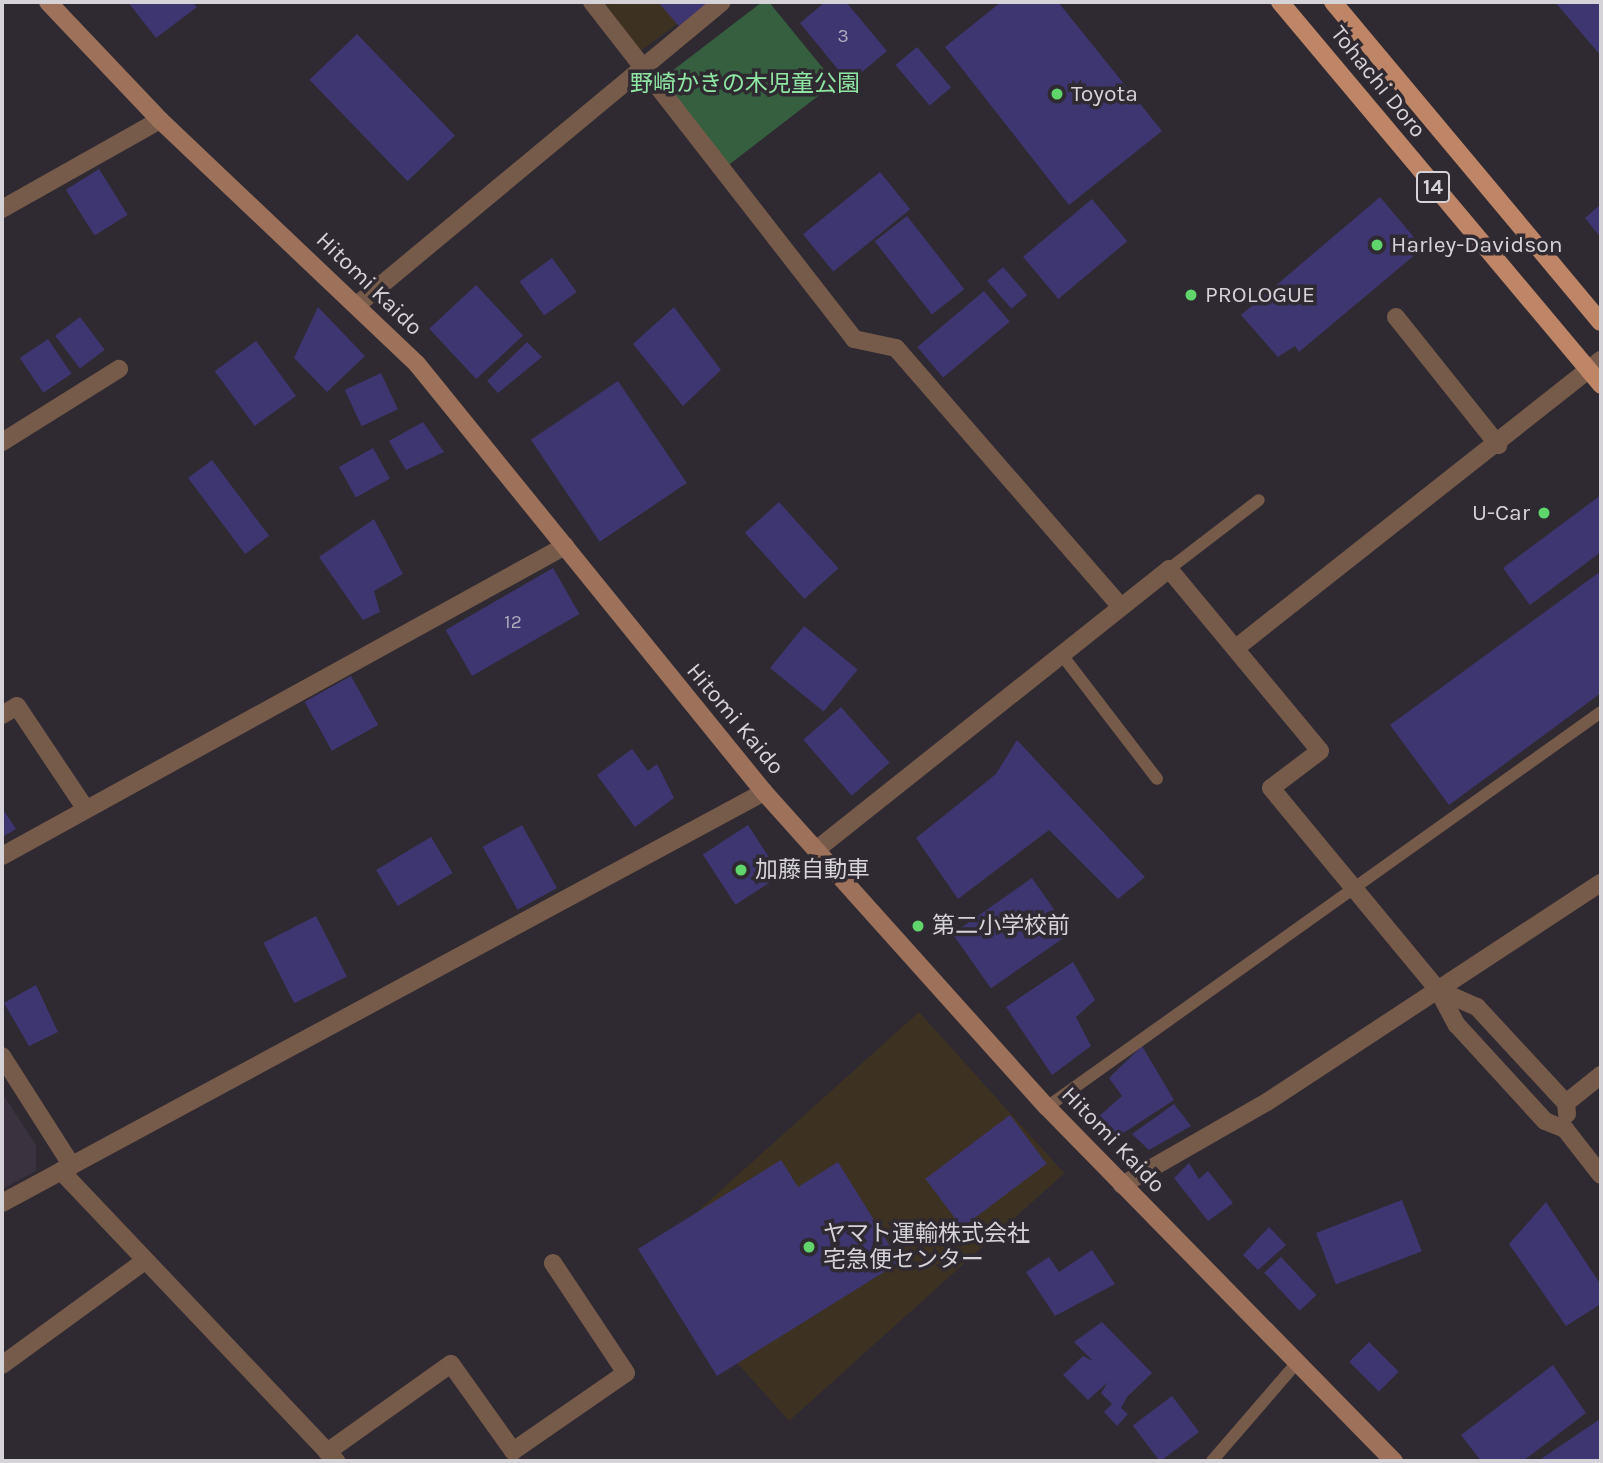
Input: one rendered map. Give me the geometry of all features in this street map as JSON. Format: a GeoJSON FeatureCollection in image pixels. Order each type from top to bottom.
{"type":"FeatureCollection","features":[{"type":"Feature","properties":{"kind":"main road","name":"Hitomi Kaido"},"geometry":{"type":"LineString","coordinates":[[48,2],[160,120],[416,364],[764,792],[1047,1107],[1296,1365],[1394,1461]]}},
{"type":"Feature","properties":{"kind":"main road","name":"Tohachi Doro"},"geometry":{"type":"LineString","coordinates":[[1280,2],[1595,365],[1601,385]]}},
{"type":"Feature","properties":{"kind":"main road","name":"Tohachi Doro"},"geometry":{"type":"LineString","coordinates":[[1333,2],[1601,322]]}},
{"type":"Feature","properties":{"kind":"street"},"geometry":{"type":"LineString","coordinates":[[592,2],[641,69],[854,340],[897,348],[1121,607]]}},
{"type":"Feature","properties":{"kind":"street"},"geometry":{"type":"LineString","coordinates":[[357,305],[722,2]]}},
{"type":"Feature","properties":{"kind":"street"},"geometry":{"type":"LineString","coordinates":[[2,209],[160,120]]}},
{"type":"Feature","properties":{"kind":"street"},"geometry":{"type":"LineString","coordinates":[[1396,317],[1498,445]]}},
{"type":"Feature","properties":{"kind":"street"},"geometry":{"type":"LineString","coordinates":[[1236,648],[1498,445],[1595,365]]}},
{"type":"Feature","properties":{"kind":"street"},"geometry":{"type":"LineString","coordinates":[[2,442],[119,369]]}},
{"type":"Feature","properties":{"kind":"street"},"geometry":{"type":"LineString","coordinates":[[2,856],[565,546]]}},
{"type":"Feature","properties":{"kind":"street"},"geometry":{"type":"LineString","coordinates":[[816,850],[1169,569],[1320,751],[1270,788],[1350,889],[1438,990],[1457,1025],[1545,1121],[1565,1129],[1601,1175]]}},
{"type":"Feature","properties":{"kind":"street"},"geometry":{"type":"LineString","coordinates":[[2,715],[17,706],[85,808]]}},
{"type":"Feature","properties":{"kind":"street"},"geometry":{"type":"LineString","coordinates":[[2,1203],[764,792]]}},
{"type":"Feature","properties":{"kind":"street"},"geometry":{"type":"LineString","coordinates":[[1122,1185],[1267,1102],[1601,883]]}},
{"type":"Feature","properties":{"kind":"street"},"geometry":{"type":"LineString","coordinates":[[1438,990],[1477,1007],[1566,1103],[1565,1129]]}},
{"type":"Feature","properties":{"kind":"street"},"geometry":{"type":"LineString","coordinates":[[2,1056],[66,1169],[143,1262],[333,1459],[451,1364],[513,1451],[626,1373],[553,1263]]}},
{"type":"Feature","properties":{"kind":"street"},"geometry":{"type":"LineString","coordinates":[[1566,1103],[1601,1075]]}},
{"type":"Feature","properties":{"kind":"street"},"geometry":{"type":"LineString","coordinates":[[2,1365],[143,1262]]}},
{"type":"Feature","properties":{"kind":"lane"},"geometry":{"type":"LineString","coordinates":[[1169,569],[1259,500]]}},
{"type":"Feature","properties":{"kind":"lane"},"geometry":{"type":"LineString","coordinates":[[1062,654],[1157,779]]}},
{"type":"Feature","properties":{"kind":"lane"},"geometry":{"type":"LineString","coordinates":[[1047,1107],[1601,712]]}},
{"type":"Feature","properties":{"kind":"lane"},"geometry":{"type":"LineString","coordinates":[[1212,1461],[1296,1365]]}},
{"type":"Feature","properties":{"kind":"shaded area"},"geometry":{"type":"Polygon","coordinates":[[[604,2],[708,2],[640,51],[604,2]]]}},
{"type":"Feature","properties":{"kind":"shaded area"},"geometry":{"type":"Polygon","coordinates":[[[919,1012],[1064,1173],[789,1421],[644,1260],[919,1012]]]}},
{"type":"Feature","properties":{"kind":"shaded area"},"geometry":{"type":"Polygon","coordinates":[[[2,1093],[36,1145],[36,1171],[2,1189],[2,1093]]]}},
{"type":"Feature","properties":{"kind":"green space","name":"野崎かきの木児童公園"},"geometry":{"type":"Polygon","coordinates":[[[762,2],[769,2],[835,83],[726,167],[659,81],[762,2]]]}},
{"type":"Feature","properties":{"kind":"building"},"geometry":{"type":"Polygon","coordinates":[[[128,2],[192,2],[197,7],[156,38],[128,2]]]}},
{"type":"Feature","properties":{"kind":"building"},"geometry":{"type":"Polygon","coordinates":[[[658,2],[709,2],[679,26],[658,2]]]}},
{"type":"Feature","properties":{"kind":"building"},"geometry":{"type":"Polygon","coordinates":[[[825,2],[846,2],[887,51],[849,83],[800,23],[825,2]]]}},
{"type":"Feature","properties":{"kind":"building"},"geometry":{"type":"Polygon","coordinates":[[[1001,2],[1058,2],[1162,131],[1069,205],[945,47],[1001,2]]]}},
{"type":"Feature","properties":{"kind":"building"},"geometry":{"type":"Polygon","coordinates":[[[1555,2],[1601,2],[1601,56],[1555,2]]]}},
{"type":"Feature","properties":{"kind":"building"},"geometry":{"type":"Polygon","coordinates":[[[357,34],[455,135],[407,181],[310,80],[357,34]]]}},
{"type":"Feature","properties":{"kind":"building"},"geometry":{"type":"Polygon","coordinates":[[[917,47],[951,88],[930,106],[896,65],[917,47]]]}},
{"type":"Feature","properties":{"kind":"building"},"geometry":{"type":"Polygon","coordinates":[[[99,169],[128,215],[95,235],[66,190],[99,169]]]}},
{"type":"Feature","properties":{"kind":"building"},"geometry":{"type":"Polygon","coordinates":[[[880,172],[910,209],[833,272],[803,234],[880,172]]]}},
{"type":"Feature","properties":{"kind":"building"},"geometry":{"type":"Polygon","coordinates":[[[1380,197],[1423,248],[1299,352],[1295,346],[1278,357],[1241,315],[1380,197]]]}},
{"type":"Feature","properties":{"kind":"building"},"geometry":{"type":"Polygon","coordinates":[[[1092,199],[1127,241],[1058,299],[1023,257],[1092,199]]]}},
{"type":"Feature","properties":{"kind":"building"},"geometry":{"type":"Polygon","coordinates":[[[1601,204],[1601,238],[1585,218],[1601,204]]]}},
{"type":"Feature","properties":{"kind":"building"},"geometry":{"type":"Polygon","coordinates":[[[907,216],[964,289],[932,315],[875,241],[907,216]]]}},
{"type":"Feature","properties":{"kind":"building"},"geometry":{"type":"Polygon","coordinates":[[[552,258],[577,292],[544,315],[520,282],[552,258]]]}},
{"type":"Feature","properties":{"kind":"building"},"geometry":{"type":"Polygon","coordinates":[[[1003,267],[1027,295],[1011,309],[987,281],[1003,267]]]}},
{"type":"Feature","properties":{"kind":"building"},"geometry":{"type":"Polygon","coordinates":[[[476,285],[523,335],[476,379],[429,329],[476,285]]]}},
{"type":"Feature","properties":{"kind":"building"},"geometry":{"type":"Polygon","coordinates":[[[984,291],[1010,322],[943,378],[917,347],[984,291]]]}},
{"type":"Feature","properties":{"kind":"building"},"geometry":{"type":"Polygon","coordinates":[[[318,307],[365,356],[327,392],[294,358],[318,307]]]}},
{"type":"Feature","properties":{"kind":"building"},"geometry":{"type":"Polygon","coordinates":[[[674,307],[721,370],[683,406],[633,344],[674,307]]]}},
{"type":"Feature","properties":{"kind":"building"},"geometry":{"type":"Polygon","coordinates":[[[80,317],[105,350],[80,368],[55,336],[80,317]]]}},
{"type":"Feature","properties":{"kind":"building"},"geometry":{"type":"Polygon","coordinates":[[[48,339],[71,374],[43,393],[20,358],[48,339]]]}},
{"type":"Feature","properties":{"kind":"building"},"geometry":{"type":"Polygon","coordinates":[[[256,341],[296,396],[255,426],[215,371],[256,341]]]}},
{"type":"Feature","properties":{"kind":"building"},"geometry":{"type":"Polygon","coordinates":[[[527,342],[542,357],[498,393],[487,381],[527,342]]]}},
{"type":"Feature","properties":{"kind":"building"},"geometry":{"type":"Polygon","coordinates":[[[381,373],[398,409],[362,426],[345,390],[381,373]]]}},
{"type":"Feature","properties":{"kind":"building"},"geometry":{"type":"Polygon","coordinates":[[[618,381],[687,483],[600,542],[531,440],[618,381]]]}},
{"type":"Feature","properties":{"kind":"building"},"geometry":{"type":"Polygon","coordinates":[[[423,422],[444,452],[406,470],[389,441],[423,422]]]}},
{"type":"Feature","properties":{"kind":"building"},"geometry":{"type":"Polygon","coordinates":[[[373,448],[390,479],[356,498],[339,467],[373,448]]]}},
{"type":"Feature","properties":{"kind":"building"},"geometry":{"type":"Polygon","coordinates":[[[212,460],[269,536],[245,554],[188,478],[212,460]]]}},
{"type":"Feature","properties":{"kind":"building"},"geometry":{"type":"Polygon","coordinates":[[[1601,495],[1601,552],[1530,605],[1503,568],[1601,495]]]}},
{"type":"Feature","properties":{"kind":"building"},"geometry":{"type":"Polygon","coordinates":[[[779,502],[839,568],[804,599],[745,533],[779,502]]]}},
{"type":"Feature","properties":{"kind":"building"},"geometry":{"type":"Polygon","coordinates":[[[374,519],[403,574],[374,591],[380,612],[363,620],[319,557],[374,519]]]}},
{"type":"Feature","properties":{"kind":"building"},"geometry":{"type":"Polygon","coordinates":[[[553,568],[580,614],[472,676],[446,630],[553,568]]]}},
{"type":"Feature","properties":{"kind":"building"},"geometry":{"type":"Polygon","coordinates":[[[1601,571],[1601,693],[1449,805],[1390,725],[1601,571]]]}},
{"type":"Feature","properties":{"kind":"building"},"geometry":{"type":"Polygon","coordinates":[[[804,626],[858,669],[824,711],[770,668],[804,626]]]}},
{"type":"Feature","properties":{"kind":"building"},"geometry":{"type":"Polygon","coordinates":[[[351,676],[378,725],[332,751],[305,702],[351,676]]]}},
{"type":"Feature","properties":{"kind":"building"},"geometry":{"type":"Polygon","coordinates":[[[841,707],[890,763],[852,796],[803,740],[841,707]]]}},
{"type":"Feature","properties":{"kind":"building"},"geometry":{"type":"Polygon","coordinates":[[[1017,740],[1145,877],[1118,899],[1049,830],[958,899],[916,838],[996,774],[1017,740]]]}},
{"type":"Feature","properties":{"kind":"building"},"geometry":{"type":"Polygon","coordinates":[[[632,749],[648,771],[657,764],[674,798],[635,827],[597,775],[632,749]]]}},
{"type":"Feature","properties":{"kind":"building"},"geometry":{"type":"Polygon","coordinates":[[[2,808],[16,829],[2,837],[2,808]]]}},
{"type":"Feature","properties":{"kind":"building"},"geometry":{"type":"Polygon","coordinates":[[[522,825],[557,888],[518,910],[483,847],[522,825]]]}},
{"type":"Feature","properties":{"kind":"building"},"geometry":{"type":"Polygon","coordinates":[[[748,825],[781,875],[735,905],[703,854],[748,825]]]}},
{"type":"Feature","properties":{"kind":"building"},"geometry":{"type":"Polygon","coordinates":[[[431,837],[453,873],[398,906],[376,870],[431,837]]]}},
{"type":"Feature","properties":{"kind":"building"},"geometry":{"type":"Polygon","coordinates":[[[1032,878],[1070,933],[991,989],[953,934],[1032,878]]]}},
{"type":"Feature","properties":{"kind":"building"},"geometry":{"type":"Polygon","coordinates":[[[316,916],[347,977],[294,1003],[263,943],[316,916]]]}},
{"type":"Feature","properties":{"kind":"building"},"geometry":{"type":"Polygon","coordinates":[[[1073,962],[1095,1000],[1076,1017],[1091,1046],[1052,1075],[1006,1007],[1073,962]]]}},
{"type":"Feature","properties":{"kind":"building"},"geometry":{"type":"Polygon","coordinates":[[[36,985],[58,1032],[29,1046],[4,1003],[36,985]]]}},
{"type":"Feature","properties":{"kind":"building"},"geometry":{"type":"Polygon","coordinates":[[[1142,1046],[1174,1100],[1117,1137],[1098,1117],[1122,1096],[1109,1078],[1142,1046]]]}},
{"type":"Feature","properties":{"kind":"building"},"geometry":{"type":"Polygon","coordinates":[[[1174,1104],[1191,1126],[1149,1150],[1132,1134],[1174,1104]]]}},
{"type":"Feature","properties":{"kind":"building"},"geometry":{"type":"Polygon","coordinates":[[[1010,1115],[1047,1164],[962,1228],[925,1179],[1010,1115]]]}},
{"type":"Feature","properties":{"kind":"building"},"geometry":{"type":"Polygon","coordinates":[[[781,1160],[798,1187],[838,1162],[900,1262],[717,1376],[638,1249],[781,1160]]]}},
{"type":"Feature","properties":{"kind":"building"},"geometry":{"type":"Polygon","coordinates":[[[1189,1163],[1199,1179],[1208,1171],[1233,1203],[1208,1221],[1174,1178],[1189,1163]]]}},
{"type":"Feature","properties":{"kind":"building"},"geometry":{"type":"Polygon","coordinates":[[[1402,1200],[1422,1251],[1336,1284],[1316,1233],[1402,1200]]]}},
{"type":"Feature","properties":{"kind":"building"},"geometry":{"type":"Polygon","coordinates":[[[1546,1202],[1601,1285],[1601,1304],[1566,1326],[1509,1244],[1546,1202]]]}},
{"type":"Feature","properties":{"kind":"building"},"geometry":{"type":"Polygon","coordinates":[[[1269,1227],[1286,1245],[1258,1270],[1243,1255],[1269,1227]]]}},
{"type":"Feature","properties":{"kind":"building"},"geometry":{"type":"Polygon","coordinates":[[[1092,1250],[1115,1284],[1055,1316],[1026,1272],[1049,1257],[1059,1272],[1092,1250]]]}},
{"type":"Feature","properties":{"kind":"building"},"geometry":{"type":"Polygon","coordinates":[[[1281,1257],[1316,1295],[1300,1311],[1264,1273],[1281,1257]]]}},
{"type":"Feature","properties":{"kind":"building"},"geometry":{"type":"Polygon","coordinates":[[[1102,1322],[1152,1373],[1127,1397],[1121,1408],[1128,1414],[1117,1426],[1104,1412],[1112,1404],[1101,1393],[1108,1382],[1088,1400],[1063,1375],[1083,1356],[1093,1361],[1074,1342],[1102,1322]]]}},
{"type":"Feature","properties":{"kind":"building"},"geometry":{"type":"Polygon","coordinates":[[[1369,1342],[1399,1372],[1379,1391],[1349,1362],[1369,1342]]]}},
{"type":"Feature","properties":{"kind":"building"},"geometry":{"type":"Polygon","coordinates":[[[1553,1365],[1586,1413],[1523,1461],[1481,1461],[1461,1435],[1553,1365]]]}},
{"type":"Feature","properties":{"kind":"building"},"geometry":{"type":"Polygon","coordinates":[[[1172,1396],[1199,1432],[1160,1461],[1133,1425],[1172,1396]]]}},
{"type":"Feature","properties":{"kind":"building"},"geometry":{"type":"Polygon","coordinates":[[[1600,1419],[1601,1461],[1538,1461],[1600,1419]]]}},
{"type":"Feature","properties":{"kind":"place","name":"Toyota"},"geometry":{"type":"Point","coordinates":[1057,94]}},
{"type":"Feature","properties":{"kind":"place","name":"Harley-Davidson"},"geometry":{"type":"Point","coordinates":[1377,245]}},
{"type":"Feature","properties":{"kind":"place","name":"PROLOGUE"},"geometry":{"type":"Point","coordinates":[1191,295]}},
{"type":"Feature","properties":{"kind":"place","name":"U-Car"},"geometry":{"type":"Point","coordinates":[1544,513]}},
{"type":"Feature","properties":{"kind":"place","name":"加藤自動車"},"geometry":{"type":"Point","coordinates":[741,870]}},
{"type":"Feature","properties":{"kind":"place","name":"第二小学校前"},"geometry":{"type":"Point","coordinates":[918,926]}},
{"type":"Feature","properties":{"kind":"place","name":"ヤマト運輸株式会社 宅急便センター"},"geometry":{"type":"Point","coordinates":[809,1247]}}]}
